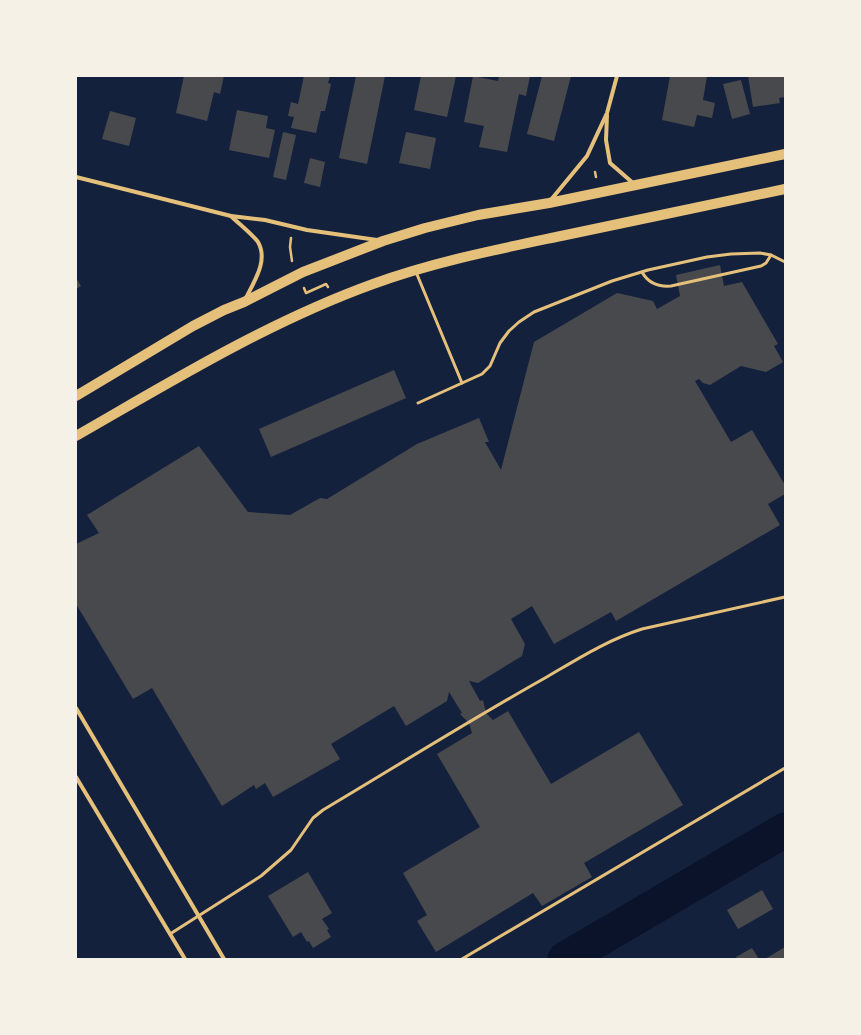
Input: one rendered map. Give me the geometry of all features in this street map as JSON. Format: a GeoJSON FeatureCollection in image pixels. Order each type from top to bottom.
{"type":"FeatureCollection","features":[{"type":"Feature","properties":{"kind":"main road"},"geometry":{"type":"LineString","coordinates":[[76,396],[193,326],[303,272],[384,241],[425,228],[478,215],[549,203],[785,154]]}},
{"type":"Feature","properties":{"kind":"main road"},"geometry":{"type":"LineString","coordinates":[[76,436],[203,363],[257,335],[340,297],[375,283],[415,271],[513,246],[785,189]]}},
{"type":"Feature","properties":{"kind":"street"},"geometry":{"type":"LineString","coordinates":[[549,203],[587,156],[607,113],[617,76]]}},
{"type":"Feature","properties":{"kind":"street"},"geometry":{"type":"LineString","coordinates":[[607,113],[606,140],[610,163],[635,185]]}},
{"type":"Feature","properties":{"kind":"street"},"geometry":{"type":"LineString","coordinates":[[76,176],[231,216],[265,220],[306,230],[384,241]]}},
{"type":"Feature","properties":{"kind":"street"},"geometry":{"type":"LineString","coordinates":[[231,216],[258,242],[262,253],[262,262],[244,302]]}},
{"type":"Feature","properties":{"kind":"street"},"geometry":{"type":"LineString","coordinates":[[76,708],[224,959]]}},
{"type":"Feature","properties":{"kind":"street"},"geometry":{"type":"LineString","coordinates":[[76,777],[184,959]]}},
{"type":"Feature","properties":{"kind":"lane"},"geometry":{"type":"LineString","coordinates":[[418,403],[482,374],[490,366],[500,343],[509,331],[534,312],[612,281],[642,272],[708,257],[749,252],[771,255],[785,262]]}},
{"type":"Feature","properties":{"kind":"lane"},"geometry":{"type":"LineString","coordinates":[[642,272],[646,278],[656,285],[664,287],[761,266],[766,263],[771,255]]}},
{"type":"Feature","properties":{"kind":"lane"},"geometry":{"type":"LineString","coordinates":[[415,271],[462,383]]}},
{"type":"Feature","properties":{"kind":"lane"},"geometry":{"type":"LineString","coordinates":[[170,934],[261,876],[290,850],[313,818],[323,810],[509,698],[624,634],[785,597]]}},
{"type":"Feature","properties":{"kind":"lane"},"geometry":{"type":"LineString","coordinates":[[462,959],[785,768]]}},
{"type":"Feature","properties":{"kind":"path"},"geometry":{"type":"LineString","coordinates":[[595,172],[596,177]]}},
{"type":"Feature","properties":{"kind":"path"},"geometry":{"type":"LineString","coordinates":[[292,234],[290,247],[293,263]]}},
{"type":"Feature","properties":{"kind":"path"},"geometry":{"type":"LineString","coordinates":[[303,286],[306,293],[326,284],[329,291]]}},
{"type":"Feature","properties":{"kind":"building"},"geometry":{"type":"Polygon","coordinates":[[[184,76],[224,76],[220,94],[214,92],[207,121],[176,113],[184,76]]]}},
{"type":"Feature","properties":{"kind":"building"},"geometry":{"type":"Polygon","coordinates":[[[304,76],[330,76],[328,83],[331,84],[325,111],[321,111],[316,133],[291,128],[294,117],[288,116],[291,102],[298,104],[304,76]]]}},
{"type":"Feature","properties":{"kind":"building"},"geometry":{"type":"Polygon","coordinates":[[[356,76],[385,76],[367,164],[339,158],[356,76]]]}},
{"type":"Feature","properties":{"kind":"building"},"geometry":{"type":"Polygon","coordinates":[[[421,76],[456,76],[447,117],[414,110],[421,76]]]}},
{"type":"Feature","properties":{"kind":"building"},"geometry":{"type":"Polygon","coordinates":[[[473,76],[498,81],[499,76],[530,76],[526,96],[519,94],[507,152],[479,147],[484,126],[464,122],[473,76]]]}},
{"type":"Feature","properties":{"kind":"building"},"geometry":{"type":"Polygon","coordinates":[[[542,76],[571,76],[554,141],[527,134],[542,76]]]}},
{"type":"Feature","properties":{"kind":"building"},"geometry":{"type":"Polygon","coordinates":[[[670,76],[707,76],[703,100],[715,103],[712,118],[697,115],[694,127],[662,120],[670,76]]]}},
{"type":"Feature","properties":{"kind":"building"},"geometry":{"type":"Polygon","coordinates":[[[748,76],[785,76],[785,97],[779,98],[780,103],[753,107],[748,76]]]}},
{"type":"Feature","properties":{"kind":"building"},"geometry":{"type":"Polygon","coordinates":[[[741,80],[750,114],[732,119],[723,84],[741,80]]]}},
{"type":"Feature","properties":{"kind":"building"},"geometry":{"type":"Polygon","coordinates":[[[237,110],[268,116],[266,128],[275,130],[269,158],[229,150],[237,110]]]}},
{"type":"Feature","properties":{"kind":"building"},"geometry":{"type":"Polygon","coordinates":[[[110,111],[136,118],[129,146],[102,139],[110,111]]]}},
{"type":"Feature","properties":{"kind":"building"},"geometry":{"type":"Polygon","coordinates":[[[283,132],[296,135],[286,180],[273,177],[283,132]]]}},
{"type":"Feature","properties":{"kind":"building"},"geometry":{"type":"Polygon","coordinates":[[[406,132],[436,138],[430,169],[399,163],[406,132]]]}},
{"type":"Feature","properties":{"kind":"building"},"geometry":{"type":"Polygon","coordinates":[[[310,158],[325,162],[320,187],[304,183],[310,158]]]}},
{"type":"Feature","properties":{"kind":"building"},"geometry":{"type":"Polygon","coordinates":[[[720,265],[724,286],[742,282],[778,344],[774,346],[783,362],[766,372],[741,366],[710,385],[703,383],[699,379],[695,381],[731,442],[752,430],[785,485],[785,494],[768,504],[780,525],[616,621],[611,612],[554,644],[532,606],[511,619],[525,644],[522,656],[478,683],[469,681],[480,701],[483,700],[486,713],[493,720],[508,711],[551,784],[639,732],[683,805],[584,863],[592,877],[542,906],[533,893],[436,952],[417,921],[427,915],[403,873],[480,827],[437,754],[472,733],[469,723],[460,714],[462,713],[449,692],[447,701],[406,726],[394,706],[331,744],[340,759],[273,797],[265,783],[256,789],[254,785],[222,806],[152,688],[133,699],[76,604],[76,544],[99,533],[87,515],[199,446],[248,512],[290,515],[320,498],[327,499],[417,444],[479,418],[489,442],[485,442],[501,470],[534,342],[617,293],[653,301],[657,309],[680,296],[676,275],[720,265]]]}},
{"type":"Feature","properties":{"kind":"building"},"geometry":{"type":"Polygon","coordinates":[[[76,278],[81,286],[76,289],[76,278]]]}},
{"type":"Feature","properties":{"kind":"building"},"geometry":{"type":"Polygon","coordinates":[[[394,370],[406,398],[271,457],[259,429],[394,370]]]}},
{"type":"Feature","properties":{"kind":"building"},"geometry":{"type":"Polygon","coordinates":[[[308,872],[332,913],[322,919],[329,929],[327,930],[331,937],[313,948],[301,932],[293,937],[268,896],[308,872]]]}},
{"type":"Feature","properties":{"kind":"building"},"geometry":{"type":"Polygon","coordinates":[[[762,890],[773,909],[738,929],[727,910],[762,890]]]}},
{"type":"Feature","properties":{"kind":"building"},"geometry":{"type":"Polygon","coordinates":[[[785,947],[785,959],[765,959],[785,947]]]}},
{"type":"Feature","properties":{"kind":"building"},"geometry":{"type":"Polygon","coordinates":[[[752,948],[759,959],[737,959],[736,957],[752,948]]]}},
{"type":"Feature","properties":{"kind":"waterway"},"geometry":{"type":"LineString","coordinates":[[565,959],[785,830]]}}]}
